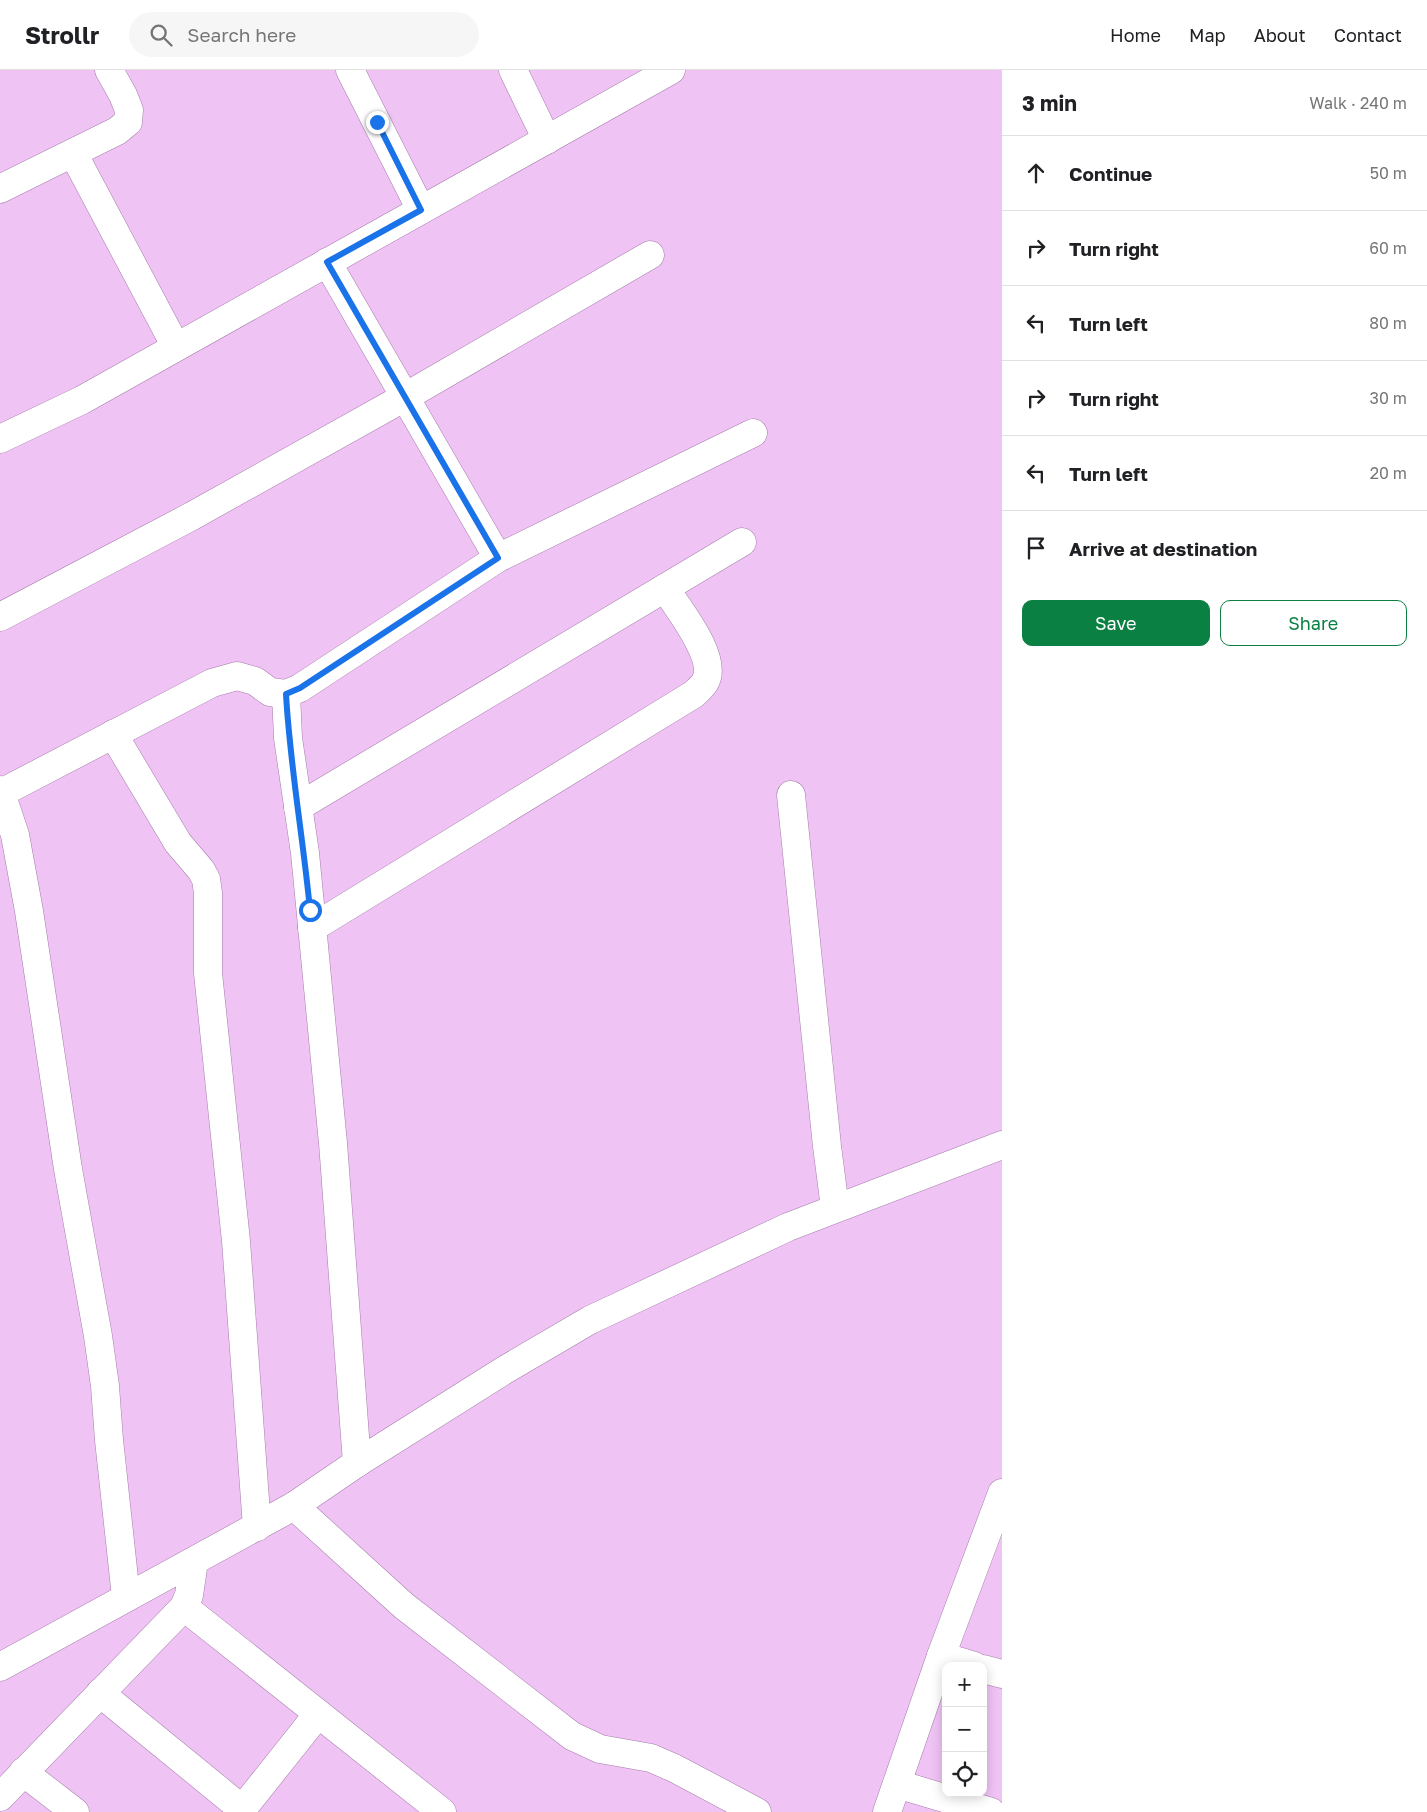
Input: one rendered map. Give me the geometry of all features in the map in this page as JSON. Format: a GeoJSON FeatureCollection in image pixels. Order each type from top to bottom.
{"type":"FeatureCollection","features":[{"type":"Feature","properties":{"kind":"street"},"geometry":{"type":"LineString","coordinates":[[0,189],[117,131],[128,122],[129,110],[109,70]]}},
{"type":"Feature","properties":{"kind":"street"},"geometry":{"type":"LineString","coordinates":[[350,70],[421,210]]}},
{"type":"Feature","properties":{"kind":"street"},"geometry":{"type":"LineString","coordinates":[[513,70],[547,140]]}},
{"type":"Feature","properties":{"kind":"street"},"geometry":{"type":"LineString","coordinates":[[0,439],[82,400],[671,70]]}},
{"type":"Feature","properties":{"kind":"street"},"geometry":{"type":"LineString","coordinates":[[73,153],[176,347]]}},
{"type":"Feature","properties":{"kind":"street"},"geometry":{"type":"LineString","coordinates":[[0,617],[192,516],[405,397],[650,255]]}},
{"type":"Feature","properties":{"kind":"street"},"geometry":{"type":"LineString","coordinates":[[327,262],[498,558]]}},
{"type":"Feature","properties":{"kind":"street"},"geometry":{"type":"LineString","coordinates":[[126,1597],[105,1386],[98,1336],[68,1169],[29,912],[15,835],[1,792],[212,683],[238,676],[255,681],[270,692],[286,694],[300,688],[498,558],[753,433]]}},
{"type":"Feature","properties":{"kind":"street"},"geometry":{"type":"LineString","coordinates":[[298,807],[742,542]]}},
{"type":"Feature","properties":{"kind":"street"},"geometry":{"type":"LineString","coordinates":[[312,928],[694,694],[706,682],[708,667],[702,646],[665,588]]}},
{"type":"Feature","properties":{"kind":"street"},"geometry":{"type":"LineString","coordinates":[[286,694],[288,738],[312,928],[333,1142],[357,1464]]}},
{"type":"Feature","properties":{"kind":"street"},"geometry":{"type":"LineString","coordinates":[[113,734],[178,843],[202,870],[206,879],[208,893],[208,973],[236,1241],[258,1527]]}},
{"type":"Feature","properties":{"kind":"street"},"geometry":{"type":"LineString","coordinates":[[791,795],[835,1208]]}},
{"type":"Feature","properties":{"kind":"street"},"geometry":{"type":"LineString","coordinates":[[0,1667],[294,1506],[503,1371],[590,1320],[788,1226],[1002,1145]]}},
{"type":"Feature","properties":{"kind":"street"},"geometry":{"type":"LineString","coordinates":[[887,1812],[941,1656],[1002,1493]]}},
{"type":"Feature","properties":{"kind":"street"},"geometry":{"type":"LineString","coordinates":[[294,1506],[404,1606],[572,1736],[600,1748],[651,1758],[758,1812]]}},
{"type":"Feature","properties":{"kind":"street"},"geometry":{"type":"LineString","coordinates":[[0,1797],[184,1607],[189,1595],[194,1561]]}},
{"type":"Feature","properties":{"kind":"street"},"geometry":{"type":"LineString","coordinates":[[184,1607],[442,1812]]}},
{"type":"Feature","properties":{"kind":"street"},"geometry":{"type":"LineString","coordinates":[[941,1656],[961,1662]]}},
{"type":"Feature","properties":{"kind":"street"},"geometry":{"type":"LineString","coordinates":[[987,1669],[1002,1674]]}},
{"type":"Feature","properties":{"kind":"street"},"geometry":{"type":"LineString","coordinates":[[100,1693],[241,1811],[318,1714]]}},
{"type":"Feature","properties":{"kind":"street"},"geometry":{"type":"LineString","coordinates":[[23,1772],[75,1812]]}},
{"type":"Feature","properties":{"kind":"street"},"geometry":{"type":"LineString","coordinates":[[897,1784],[991,1812]]}},
{"type":"Feature","properties":{"kind":"route"},"geometry":{"type":"LineString","coordinates":[[310,910],[305,853],[288,738],[286,694],[300,688],[498,558],[327,262],[421,210],[377,122]]}}]}
